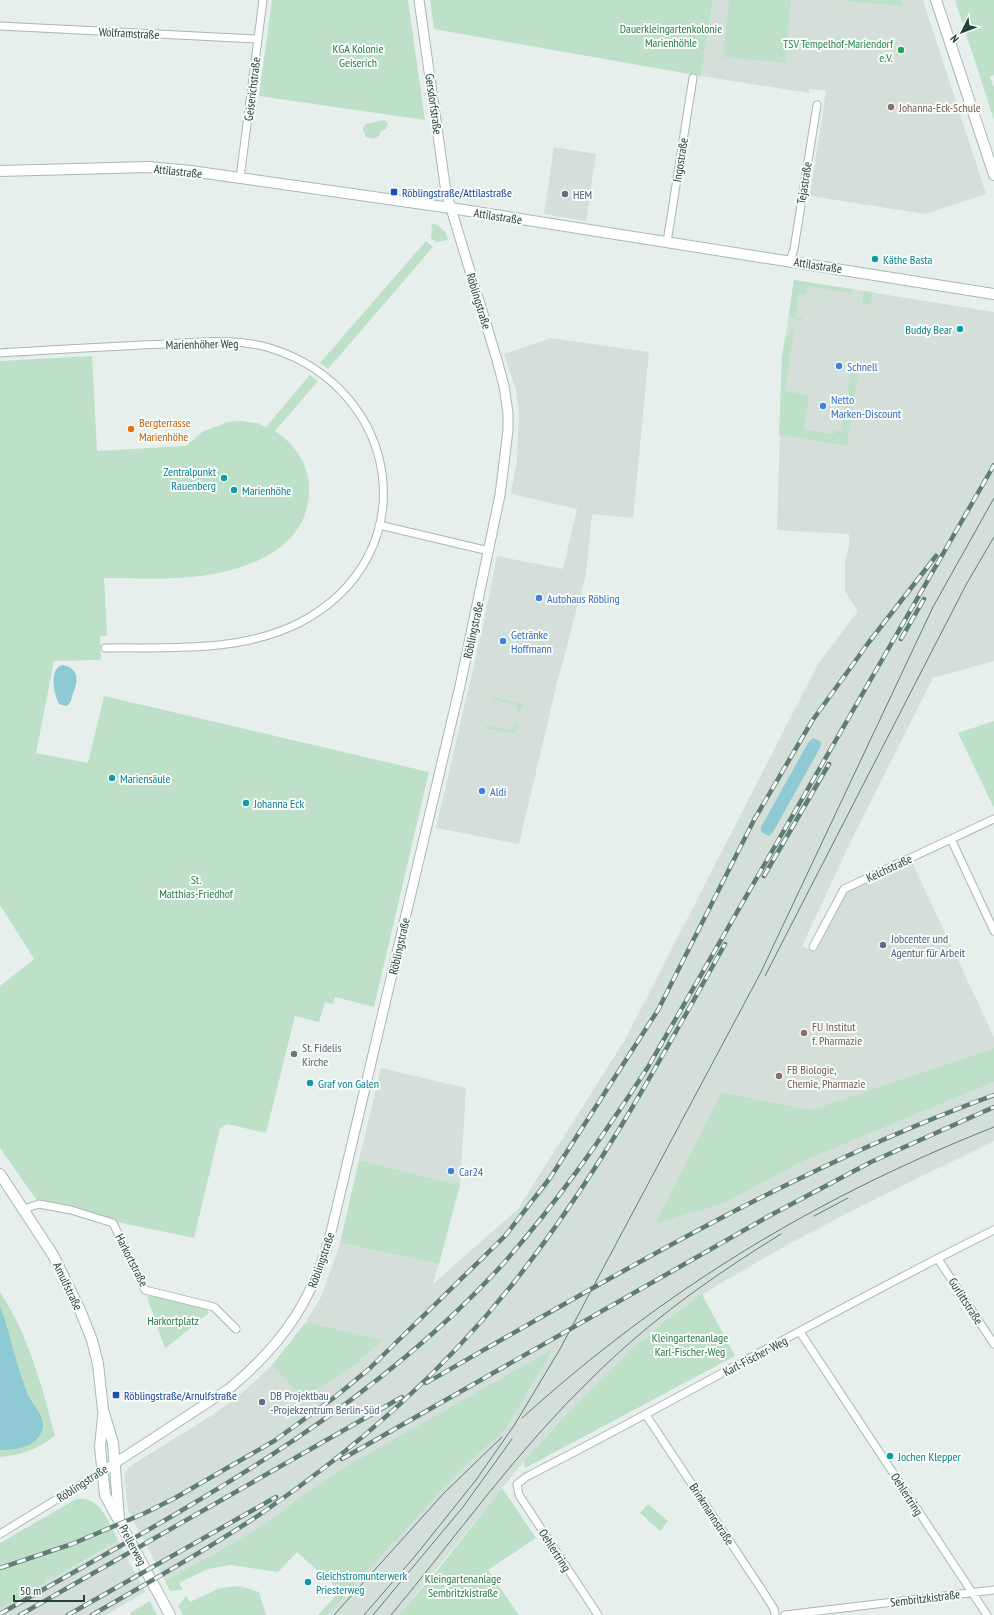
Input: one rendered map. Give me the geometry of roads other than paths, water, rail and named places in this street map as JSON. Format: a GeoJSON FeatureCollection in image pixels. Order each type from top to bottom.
{"type":"FeatureCollection","features":[{"type":"Feature","properties":{"kind":"main road"},"geometry":{"type":"LineString","coordinates":[[936,0],[994,175]]}},
{"type":"Feature","properties":{"kind":"main road","name":"Attilastraße"},"geometry":{"type":"LineString","coordinates":[[0,171],[158,168],[240,178],[450,208],[994,294]]}},
{"type":"Feature","properties":{"kind":"main road","name":"Arnulfstraße"},"geometry":{"type":"LineString","coordinates":[[0,1174],[53,1255],[80,1310],[92,1340],[98,1364],[103,1410],[113,1443],[114,1463]]}},
{"type":"Feature","properties":{"kind":"main road","name":"Arnulfstraße"},"geometry":{"type":"LineString","coordinates":[[103,1410],[100,1447],[103,1471]]}},
{"type":"Feature","properties":{"kind":"main road","name":"Prellerweg"},"geometry":{"type":"LineString","coordinates":[[114,1463],[119,1518]]}},
{"type":"Feature","properties":{"kind":"main road","name":"Prellerweg"},"geometry":{"type":"LineString","coordinates":[[103,1471],[105,1495],[119,1518],[170,1615]]}},
{"type":"Feature","properties":{"kind":"street","name":"Geiserichstraße"},"geometry":{"type":"LineString","coordinates":[[240,178],[263,0]]}},
{"type":"Feature","properties":{"kind":"street","name":"Gersdorfstraße"},"geometry":{"type":"LineString","coordinates":[[419,0],[446,192],[450,208]]}},
{"type":"Feature","properties":{"kind":"street","name":"Wolframstraße"},"geometry":{"type":"LineString","coordinates":[[0,26],[258,39]]}},
{"type":"Feature","properties":{"kind":"street","name":"Ingostraße"},"geometry":{"type":"LineString","coordinates":[[667,242],[693,78]]}},
{"type":"Feature","properties":{"kind":"street","name":"Tejastraße"},"geometry":{"type":"LineString","coordinates":[[790,261],[816,105]]}},
{"type":"Feature","properties":{"kind":"street","name":"Röblingstraße"},"geometry":{"type":"LineString","coordinates":[[0,1534],[103,1471],[230,1388],[263,1358],[291,1324],[318,1276],[332,1228],[460,686],[489,551],[500,495],[506,453],[508,430],[507,399],[497,360],[450,208]]}},
{"type":"Feature","properties":{"kind":"street","name":"Marienhöher Weg"},"geometry":{"type":"LineString","coordinates":[[0,353],[218,342],[254,344],[297,359],[319,371],[339,387],[355,406],[369,429],[378,451],[383,480],[383,499],[379,525],[372,548],[365,561],[344,590],[316,613],[286,629],[257,639],[228,645],[105,648]]}},
{"type":"Feature","properties":{"kind":"street"},"geometry":{"type":"LineString","coordinates":[[379,525],[489,551]]}},
{"type":"Feature","properties":{"kind":"street","name":"Kelchstraße"},"geometry":{"type":"LineString","coordinates":[[813,947],[844,889],[994,820]]}},
{"type":"Feature","properties":{"kind":"street"},"geometry":{"type":"LineString","coordinates":[[951,839],[994,931]]}},
{"type":"Feature","properties":{"kind":"street","name":"Harkortstraße"},"geometry":{"type":"LineString","coordinates":[[24,1209],[39,1204],[71,1210],[113,1223],[145,1290],[214,1307],[236,1330]]}},
{"type":"Feature","properties":{"kind":"street","name":"Karl-Fischer-Weg"},"geometry":{"type":"LineString","coordinates":[[517,1484],[738,1364],[994,1230]]}},
{"type":"Feature","properties":{"kind":"street","name":"Gurlittstraße"},"geometry":{"type":"LineString","coordinates":[[938,1259],[994,1344]]}},
{"type":"Feature","properties":{"kind":"street","name":"Oehlertring"},"geometry":{"type":"LineString","coordinates":[[800,1332],[987,1615]]}},
{"type":"Feature","properties":{"kind":"street","name":"Brinkmannstraße"},"geometry":{"type":"LineString","coordinates":[[646,1414],[774,1609],[775,1615]]}},
{"type":"Feature","properties":{"kind":"street","name":"Oehlertring"},"geometry":{"type":"LineString","coordinates":[[517,1484],[519,1495],[598,1615]]}},
{"type":"Feature","properties":{"kind":"street","name":"Sembritzkistraße"},"geometry":{"type":"LineString","coordinates":[[784,1615],[994,1590]]}},
{"type":"Feature","properties":{"kind":"water"},"geometry":{"type":"Polygon","coordinates":[[[63,665],[72,669],[76,675],[76,684],[71,701],[66,706],[59,704],[54,688],[55,671],[58,667],[63,665]]]}},
{"type":"Feature","properties":{"kind":"water"},"geometry":{"type":"Polygon","coordinates":[[[813,738],[821,742],[820,748],[773,832],[769,836],[761,832],[761,827],[808,743],[813,738]]]}},
{"type":"Feature","properties":{"kind":"water"},"geometry":{"type":"Polygon","coordinates":[[[0,1306],[24,1384],[28,1395],[39,1412],[43,1426],[39,1437],[30,1444],[24,1447],[0,1450],[0,1306]]]}},
{"type":"Feature","properties":{"kind":"tram line"},"geometry":{"type":"LineString","coordinates":[[364,1615],[416,1555],[476,1480],[515,1424],[560,1349],[760,974],[933,607],[994,498]]}},
{"type":"Feature","properties":{"kind":"tram line"},"geometry":{"type":"LineString","coordinates":[[765,976],[967,583],[994,537]]}},
{"type":"Feature","properties":{"kind":"tram line"},"geometry":{"type":"LineString","coordinates":[[522,1418],[576,1371],[631,1328],[687,1288],[744,1251],[804,1216],[865,1184],[994,1127]]}},
{"type":"Feature","properties":{"kind":"tram line"},"geometry":{"type":"LineString","coordinates":[[814,1216],[848,1198]]}},
{"type":"Feature","properties":{"kind":"tram line"},"geometry":{"type":"LineString","coordinates":[[391,1615],[538,1434],[592,1378],[636,1337],[682,1300],[781,1234]]}},
{"type":"Feature","properties":{"kind":"tram line"},"geometry":{"type":"LineString","coordinates":[[334,1615],[444,1493],[502,1437]]}},
{"type":"Feature","properties":{"kind":"tram line"},"geometry":{"type":"LineString","coordinates":[[373,1615],[463,1507],[512,1439]]}},
{"type":"Feature","properties":{"kind":"railway"},"geometry":{"type":"LineString","coordinates":[[0,1614],[200,1500],[329,1416],[390,1370],[448,1320],[502,1265],[522,1242],[579,1169],[648,1067],[994,465]]}},
{"type":"Feature","properties":{"kind":"railway"},"geometry":{"type":"LineString","coordinates":[[0,1568],[72,1544],[145,1513],[175,1498],[274,1441],[335,1397],[369,1369],[505,1236],[550,1178],[658,1010],[754,820],[812,721],[869,642],[936,556]]}},
{"type":"Feature","properties":{"kind":"railway"},"geometry":{"type":"LineString","coordinates":[[901,639],[924,599]]}},
{"type":"Feature","properties":{"kind":"railway"},"geometry":{"type":"LineString","coordinates":[[764,876],[829,764]]}},
{"type":"Feature","properties":{"kind":"railway"},"geometry":{"type":"LineString","coordinates":[[92,1615],[220,1540],[297,1488],[365,1435],[429,1377],[459,1346],[515,1281],[545,1241],[601,1159],[677,1031],[725,944]]}},
{"type":"Feature","properties":{"kind":"railway"},"geometry":{"type":"LineString","coordinates":[[426,1383],[564,1304],[704,1227],[847,1156],[920,1124],[994,1095]]}},
{"type":"Feature","properties":{"kind":"railway"},"geometry":{"type":"LineString","coordinates":[[342,1459],[769,1216],[871,1162],[994,1107]]}},
{"type":"Feature","properties":{"kind":"railway"},"geometry":{"type":"LineString","coordinates":[[20,1615],[402,1397]]}},
{"type":"Feature","properties":{"kind":"railway"},"geometry":{"type":"LineString","coordinates":[[68,1615],[276,1497]]}},
{"type":"Feature","properties":{"kind":"place","name":"TSV Tempelhof-Mariendorf e.V."},"geometry":{"type":"Point","coordinates":[901,50]}},
{"type":"Feature","properties":{"kind":"place","name":"Johanna-Eck-Schule"},"geometry":{"type":"Point","coordinates":[891,107]}},
{"type":"Feature","properties":{"kind":"place","name":"Röblingstraße/Attilastraße"},"geometry":{"type":"Point","coordinates":[394,192]}},
{"type":"Feature","properties":{"kind":"place","name":"HEM"},"geometry":{"type":"Point","coordinates":[565,194]}},
{"type":"Feature","properties":{"kind":"place","name":"Käthe Basta"},"geometry":{"type":"Point","coordinates":[875,259]}},
{"type":"Feature","properties":{"kind":"place","name":"Buddy Bear"},"geometry":{"type":"Point","coordinates":[960,329]}},
{"type":"Feature","properties":{"kind":"place","name":"Schnell"},"geometry":{"type":"Point","coordinates":[839,366]}},
{"type":"Feature","properties":{"kind":"place","name":"Netto Marken-Discount"},"geometry":{"type":"Point","coordinates":[823,406]}},
{"type":"Feature","properties":{"kind":"place","name":"Bergterrasse Marienhöhe"},"geometry":{"type":"Point","coordinates":[131,429]}},
{"type":"Feature","properties":{"kind":"place","name":"Zentralpunkt Rauenberg"},"geometry":{"type":"Point","coordinates":[224,478]}},
{"type":"Feature","properties":{"kind":"place","name":"Marienhöhe"},"geometry":{"type":"Point","coordinates":[234,490]}},
{"type":"Feature","properties":{"kind":"place","name":"Autohaus Röbling"},"geometry":{"type":"Point","coordinates":[539,598]}},
{"type":"Feature","properties":{"kind":"place","name":"Getränke Hoffmann"},"geometry":{"type":"Point","coordinates":[503,641]}},
{"type":"Feature","properties":{"kind":"place","name":"Mariensäule"},"geometry":{"type":"Point","coordinates":[112,778]}},
{"type":"Feature","properties":{"kind":"place","name":"Aldi"},"geometry":{"type":"Point","coordinates":[482,791]}},
{"type":"Feature","properties":{"kind":"place","name":"Johanna Eck"},"geometry":{"type":"Point","coordinates":[246,803]}},
{"type":"Feature","properties":{"kind":"place","name":"Jobcenter und Agentur für Arbeit"},"geometry":{"type":"Point","coordinates":[883,945]}},
{"type":"Feature","properties":{"kind":"place","name":"FU Institut f. Pharmazie"},"geometry":{"type":"Point","coordinates":[804,1033]}},
{"type":"Feature","properties":{"kind":"place","name":"St. Fidelis Kirche"},"geometry":{"type":"Point","coordinates":[294,1054]}},
{"type":"Feature","properties":{"kind":"place","name":"FB Biologie, Chemie, Pharmazie"},"geometry":{"type":"Point","coordinates":[779,1076]}},
{"type":"Feature","properties":{"kind":"place","name":"Graf von Galen"},"geometry":{"type":"Point","coordinates":[310,1083]}},
{"type":"Feature","properties":{"kind":"place","name":"Car24"},"geometry":{"type":"Point","coordinates":[451,1171]}},
{"type":"Feature","properties":{"kind":"place","name":"Röblingstraße/Arnulfstraße"},"geometry":{"type":"Point","coordinates":[116,1395]}},
{"type":"Feature","properties":{"kind":"place","name":"DB Projektbau -Projekzentrum Berlin-Süd"},"geometry":{"type":"Point","coordinates":[262,1402]}},
{"type":"Feature","properties":{"kind":"place","name":"Jochen Klepper"},"geometry":{"type":"Point","coordinates":[890,1456]}},
{"type":"Feature","properties":{"kind":"place","name":"Gleichstromunterwerk Priesterweg"},"geometry":{"type":"Point","coordinates":[308,1582]}},
{"type":"Feature","properties":{"kind":"park label","name":"Dauerkleingartenkolonie Marienhöhle"},"geometry":{"type":"Point","coordinates":[671,35]}},
{"type":"Feature","properties":{"kind":"park label","name":"KGA Kolonie Geiserich"},"geometry":{"type":"Point","coordinates":[358,55]}},
{"type":"Feature","properties":{"kind":"park label","name":"St. Matthias-Friedhof"},"geometry":{"type":"Point","coordinates":[196,886]}},
{"type":"Feature","properties":{"kind":"park label","name":"Harkortplatz"},"geometry":{"type":"Point","coordinates":[173,1320]}},
{"type":"Feature","properties":{"kind":"park label","name":"Kleingartenanlage Karl-Fischer-Weg"},"geometry":{"type":"Point","coordinates":[690,1344]}},
{"type":"Feature","properties":{"kind":"park label","name":"Kleingartenanlage Sembritzkistraße"},"geometry":{"type":"Point","coordinates":[463,1585]}}]}
